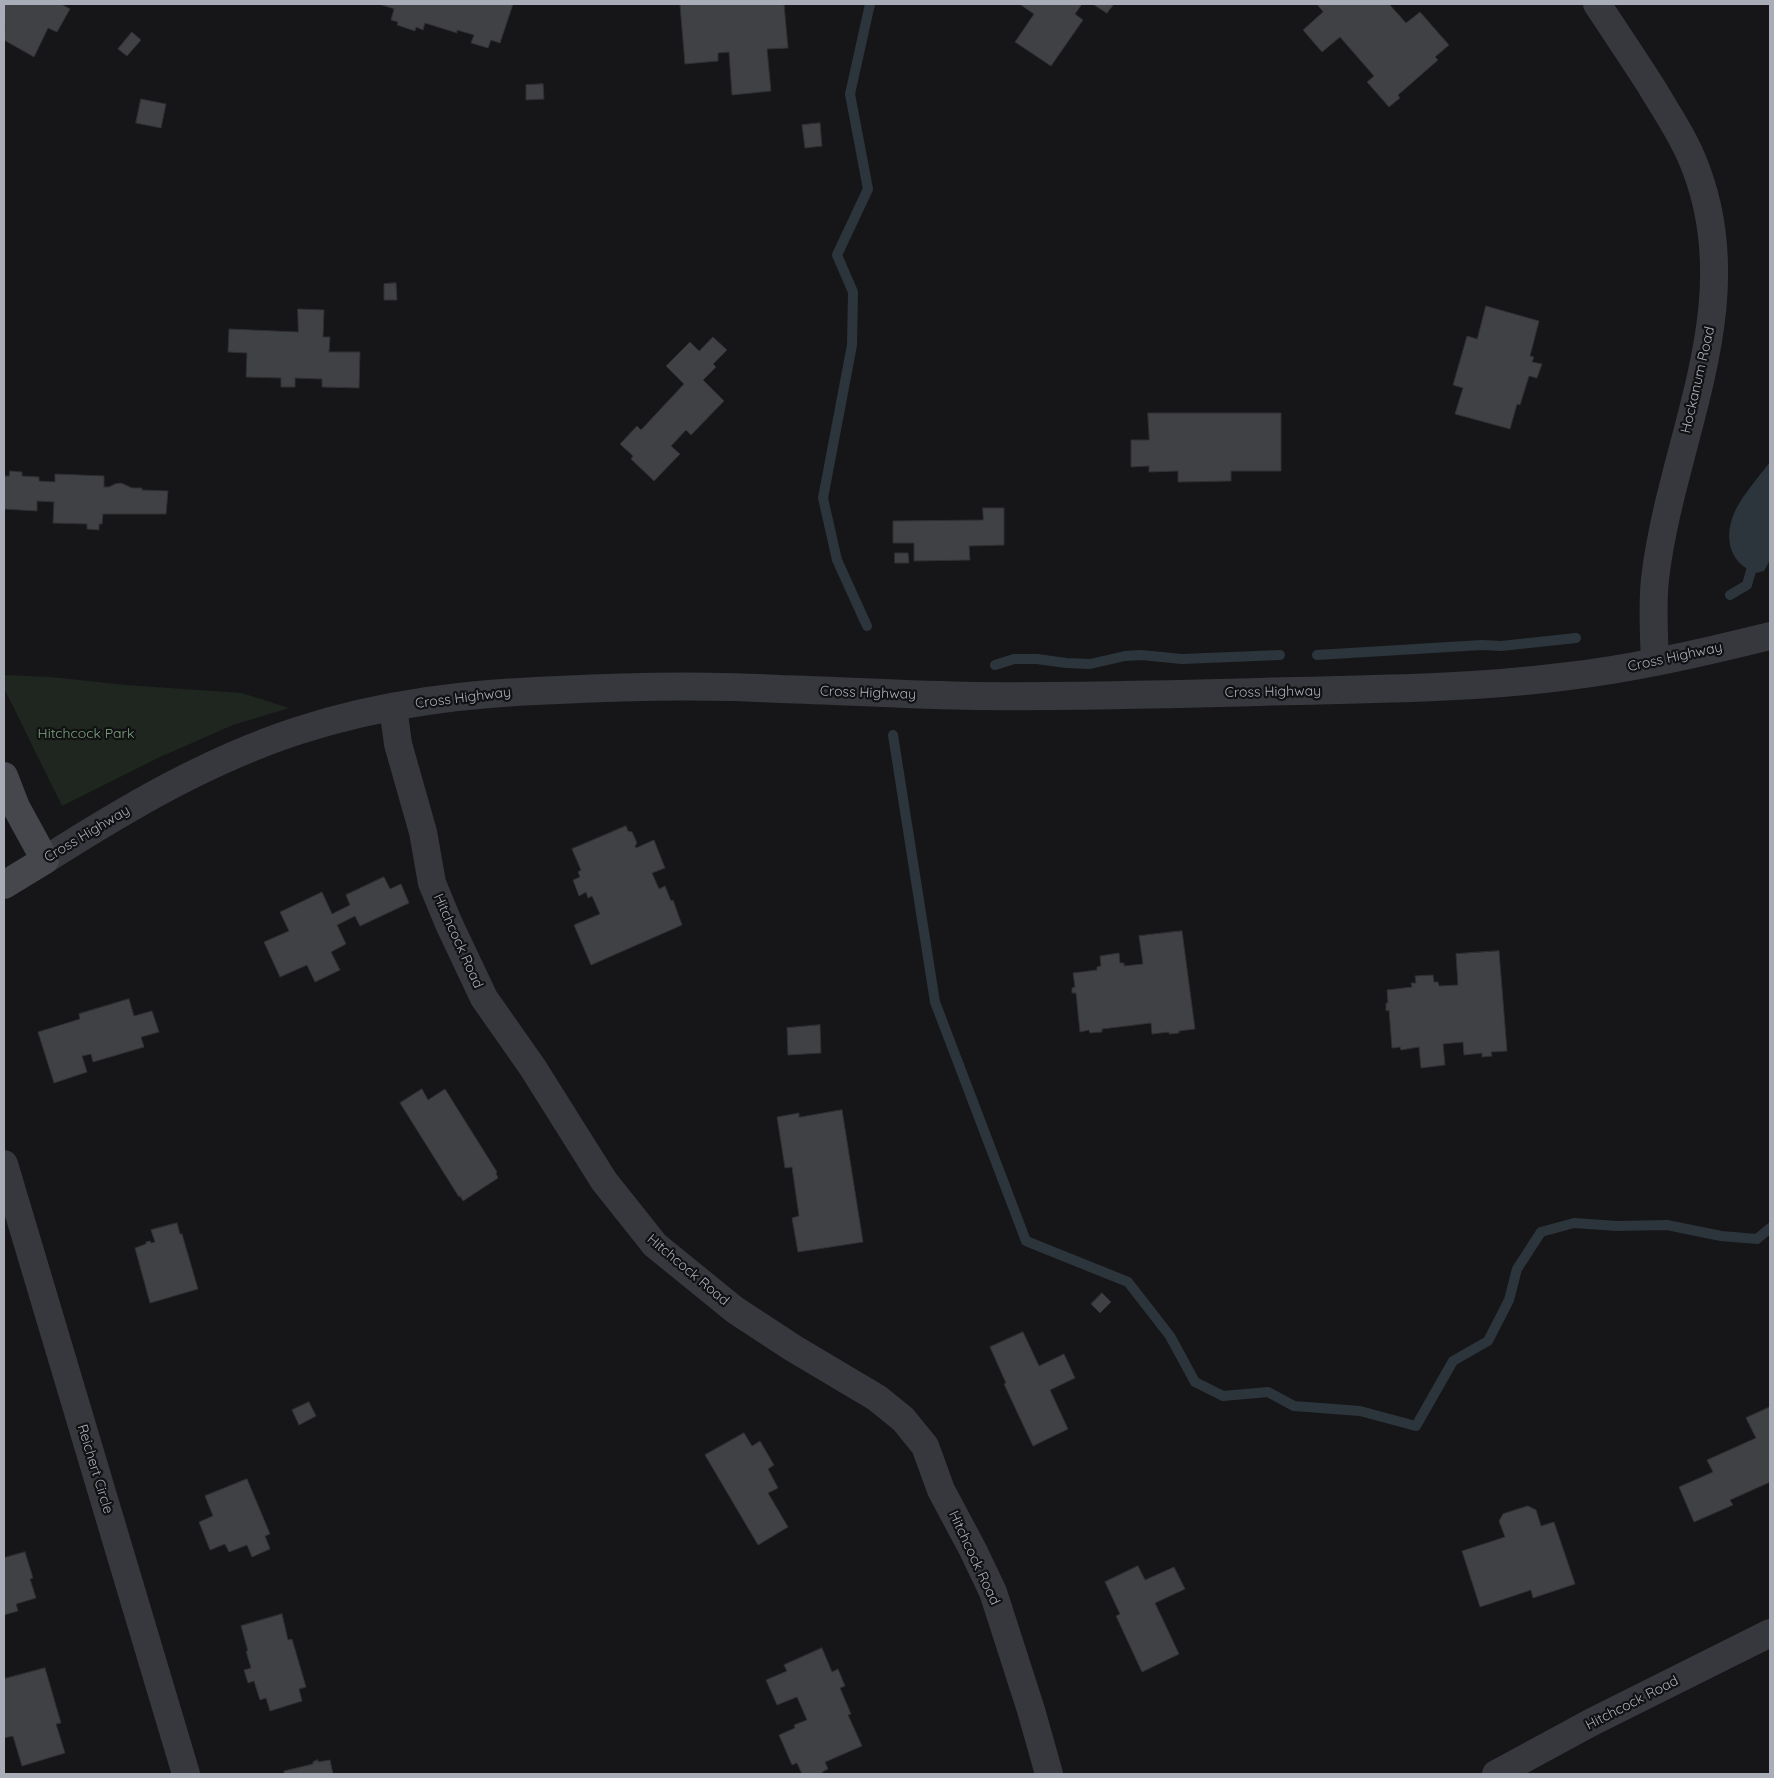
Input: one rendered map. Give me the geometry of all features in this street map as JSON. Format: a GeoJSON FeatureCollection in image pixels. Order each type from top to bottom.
{"type":"FeatureCollection","features":[{"type":"Feature","properties":{"kind":"main road"},"geometry":{"type":"LineString","coordinates":[[4,776],[16,807],[45,860]]}},
{"type":"Feature","properties":{"kind":"main road","name":"Cross Highway"},"geometry":{"type":"LineString","coordinates":[[4,885],[45,860]]}},
{"type":"Feature","properties":{"kind":"street","name":"Hockanum Road"},"geometry":{"type":"LineString","coordinates":[[1597,4],[1663,105],[1688,150],[1707,203],[1715,260],[1714,293],[1707,351],[1671,497],[1655,580],[1654,662]]}},
{"type":"Feature","properties":{"kind":"street","name":"Cross Highway"},"geometry":{"type":"LineString","coordinates":[[45,860],[140,802],[224,759],[300,730],[366,712],[426,701],[504,692],[608,687],[756,688],[976,696],[1162,695],[1423,688],[1557,678],[1654,662],[1770,636]]}},
{"type":"Feature","properties":{"kind":"street","name":"Hitchcock Road"},"geometry":{"type":"LineString","coordinates":[[393,707],[398,744],[423,832],[432,883],[484,998],[533,1068],[604,1181],[655,1245],[735,1310],[793,1348],[877,1398],[903,1419],[925,1446],[941,1490],[993,1592],[1031,1710],[1049,1774]]}},
{"type":"Feature","properties":{"kind":"street","name":"Reichert Circle"},"geometry":{"type":"LineString","coordinates":[[4,1164],[186,1774]]}},
{"type":"Feature","properties":{"kind":"street","name":"Hitchcock Road"},"geometry":{"type":"LineString","coordinates":[[1496,1774],[1592,1722],[1770,1633]]}},
{"type":"Feature","properties":{"kind":"green space","name":"Hitchcock Park"},"geometry":{"type":"Polygon","coordinates":[[[4,675],[51,677],[126,685],[242,693],[289,708],[233,725],[160,757],[62,806],[4,688],[4,675]]]}},
{"type":"Feature","properties":{"kind":"shaded area"},"geometry":{"type":"Polygon","coordinates":[[[1770,462],[1770,560],[1764,571],[1756,573],[1739,562],[1734,555],[1729,538],[1730,529],[1739,503],[1770,462]]]}},
{"type":"Feature","properties":{"kind":"building"},"geometry":{"type":"Polygon","coordinates":[[[4,4],[61,4],[70,9],[57,32],[48,28],[34,57],[4,40],[4,4]]]}},
{"type":"Feature","properties":{"kind":"building"},"geometry":{"type":"Polygon","coordinates":[[[379,4],[513,4],[500,43],[491,40],[488,48],[471,43],[474,35],[457,30],[457,33],[425,23],[423,30],[416,27],[415,31],[397,25],[398,22],[391,20],[394,9],[379,4]]]}},
{"type":"Feature","properties":{"kind":"building"},"geometry":{"type":"Polygon","coordinates":[[[784,4],[788,48],[767,49],[771,91],[732,95],[729,52],[718,53],[718,61],[685,64],[680,5],[784,4]]]}},
{"type":"Feature","properties":{"kind":"building"},"geometry":{"type":"Polygon","coordinates":[[[1022,4],[1082,4],[1075,14],[1083,20],[1051,66],[1015,42],[1034,14],[1022,4]]]}},
{"type":"Feature","properties":{"kind":"building"},"geometry":{"type":"Polygon","coordinates":[[[1093,4],[1114,4],[1107,13],[1093,4]]]}},
{"type":"Feature","properties":{"kind":"building"},"geometry":{"type":"Polygon","coordinates":[[[1317,4],[1389,4],[1406,23],[1420,12],[1449,45],[1435,57],[1438,60],[1398,95],[1400,98],[1389,107],[1367,82],[1374,76],[1340,37],[1322,52],[1303,30],[1323,12],[1317,4]]]}},
{"type":"Feature","properties":{"kind":"building"},"geometry":{"type":"Polygon","coordinates":[[[132,32],[141,40],[127,56],[118,49],[132,32]]]}},
{"type":"Feature","properties":{"kind":"building"},"geometry":{"type":"Polygon","coordinates":[[[543,84],[544,99],[526,100],[526,85],[543,84]]]}},
{"type":"Feature","properties":{"kind":"building"},"geometry":{"type":"Polygon","coordinates":[[[141,99],[166,104],[161,128],[136,123],[141,99]]]}},
{"type":"Feature","properties":{"kind":"building"},"geometry":{"type":"Polygon","coordinates":[[[820,123],[822,146],[805,148],[802,125],[820,123]]]}},
{"type":"Feature","properties":{"kind":"building"},"geometry":{"type":"Polygon","coordinates":[[[396,283],[397,300],[384,300],[384,284],[396,283]]]}},
{"type":"Feature","properties":{"kind":"building"},"geometry":{"type":"Polygon","coordinates":[[[1486,306],[1539,321],[1530,356],[1534,357],[1532,362],[1542,364],[1537,378],[1529,376],[1520,405],[1517,404],[1510,429],[1455,414],[1463,388],[1453,385],[1467,336],[1477,339],[1486,306]]]}},
{"type":"Feature","properties":{"kind":"building"},"geometry":{"type":"Polygon","coordinates":[[[298,309],[324,310],[323,337],[330,337],[329,352],[360,352],[359,388],[322,387],[322,379],[295,378],[295,387],[281,387],[281,378],[246,377],[247,353],[228,352],[229,329],[298,332],[298,309]]]}},
{"type":"Feature","properties":{"kind":"building"},"geometry":{"type":"Polygon","coordinates":[[[713,337],[727,350],[713,364],[716,367],[703,380],[724,401],[691,435],[686,430],[671,446],[680,454],[654,481],[631,459],[633,456],[620,444],[637,426],[641,430],[684,384],[666,366],[690,342],[699,351],[713,337]]]}},
{"type":"Feature","properties":{"kind":"building"},"geometry":{"type":"Polygon","coordinates":[[[1148,413],[1281,413],[1281,471],[1231,471],[1231,481],[1178,482],[1178,471],[1149,472],[1149,466],[1131,467],[1131,440],[1149,440],[1148,413]]]}},
{"type":"Feature","properties":{"kind":"building"},"geometry":{"type":"Polygon","coordinates":[[[10,471],[22,472],[22,476],[39,477],[39,481],[55,482],[55,474],[104,476],[104,487],[121,483],[132,488],[142,488],[142,490],[168,491],[166,514],[103,514],[99,530],[87,529],[87,524],[53,523],[54,502],[37,501],[37,511],[4,509],[4,476],[9,476],[10,471]]]}},
{"type":"Feature","properties":{"kind":"building"},"geometry":{"type":"Polygon","coordinates":[[[983,508],[1004,508],[1004,545],[969,546],[970,560],[914,561],[914,543],[893,543],[893,521],[983,520],[983,508]]]}},
{"type":"Feature","properties":{"kind":"building"},"geometry":{"type":"Polygon","coordinates":[[[895,553],[908,553],[909,563],[895,563],[895,553]]]}},
{"type":"Feature","properties":{"kind":"building"},"geometry":{"type":"Polygon","coordinates":[[[626,826],[628,831],[632,832],[637,843],[636,848],[654,840],[665,868],[652,873],[659,889],[665,886],[671,901],[673,900],[682,925],[591,965],[574,925],[600,914],[592,896],[588,898],[586,892],[579,896],[573,880],[580,877],[578,872],[581,870],[572,849],[626,826]]]}},
{"type":"Feature","properties":{"kind":"building"},"geometry":{"type":"Polygon","coordinates":[[[384,877],[390,889],[401,884],[409,903],[360,926],[355,916],[337,925],[346,944],[331,952],[340,970],[315,982],[307,965],[280,977],[264,942],[289,931],[280,912],[322,892],[332,914],[350,905],[346,895],[384,877]]]}},
{"type":"Feature","properties":{"kind":"building"},"geometry":{"type":"Polygon","coordinates":[[[1182,931],[1195,1029],[1179,1031],[1179,1033],[1152,1034],[1151,1023],[1102,1029],[1102,1032],[1090,1033],[1089,1030],[1080,1032],[1076,993],[1072,993],[1072,988],[1075,987],[1073,973],[1097,970],[1097,967],[1101,966],[1100,956],[1119,953],[1120,963],[1124,963],[1124,966],[1143,964],[1139,936],[1182,931]]]}},
{"type":"Feature","properties":{"kind":"building"},"geometry":{"type":"Polygon","coordinates":[[[1499,951],[1507,1051],[1491,1052],[1492,1056],[1482,1057],[1482,1053],[1464,1055],[1463,1042],[1443,1044],[1445,1065],[1421,1068],[1419,1047],[1401,1050],[1400,1047],[1392,1048],[1389,1010],[1386,1011],[1386,1003],[1388,1003],[1387,990],[1412,987],[1411,983],[1416,983],[1415,976],[1433,975],[1434,982],[1438,982],[1439,986],[1458,985],[1456,954],[1499,951]]]}},
{"type":"Feature","properties":{"kind":"building"},"geometry":{"type":"Polygon","coordinates":[[[129,999],[134,1016],[152,1011],[159,1032],[141,1037],[144,1047],[93,1062],[91,1054],[82,1056],[87,1072],[54,1083],[38,1032],[80,1019],[79,1014],[129,999]]]}},
{"type":"Feature","properties":{"kind":"building"},"geometry":{"type":"Polygon","coordinates":[[[820,1025],[821,1053],[788,1055],[787,1028],[820,1025]]]}},
{"type":"Feature","properties":{"kind":"building"},"geometry":{"type":"Polygon","coordinates":[[[422,1089],[428,1100],[445,1089],[497,1172],[498,1178],[463,1201],[400,1103],[422,1089]]]}},
{"type":"Feature","properties":{"kind":"building"},"geometry":{"type":"Polygon","coordinates":[[[842,1110],[863,1242],[798,1252],[792,1218],[799,1216],[792,1167],[785,1168],[777,1117],[799,1113],[799,1117],[842,1110]]]}},
{"type":"Feature","properties":{"kind":"building"},"geometry":{"type":"Polygon","coordinates":[[[177,1223],[198,1289],[150,1303],[135,1248],[146,1244],[146,1242],[155,1242],[151,1230],[177,1223]]]}},
{"type":"Feature","properties":{"kind":"building"},"geometry":{"type":"Polygon","coordinates":[[[1102,1293],[1111,1302],[1100,1313],[1091,1304],[1102,1293]]]}},
{"type":"Feature","properties":{"kind":"building"},"geometry":{"type":"Polygon","coordinates":[[[1023,1332],[1039,1366],[1064,1354],[1075,1378],[1050,1390],[1068,1429],[1033,1446],[1004,1384],[1006,1383],[990,1347],[1023,1332]]]}},
{"type":"Feature","properties":{"kind":"building"},"geometry":{"type":"Polygon","coordinates":[[[309,1402],[316,1416],[299,1425],[292,1410],[309,1402]]]}},
{"type":"Feature","properties":{"kind":"building"},"geometry":{"type":"Polygon","coordinates":[[[1770,1407],[1770,1482],[1730,1500],[1733,1505],[1694,1522],[1679,1487],[1713,1472],[1707,1460],[1756,1438],[1746,1418],[1770,1407]]]}},
{"type":"Feature","properties":{"kind":"building"},"geometry":{"type":"Polygon","coordinates":[[[744,1433],[752,1446],[760,1441],[774,1465],[768,1469],[778,1488],[768,1493],[788,1527],[758,1545],[705,1455],[744,1433]]]}},
{"type":"Feature","properties":{"kind":"building"},"geometry":{"type":"Polygon","coordinates":[[[247,1479],[270,1534],[265,1536],[270,1549],[252,1557],[247,1545],[229,1552],[225,1544],[210,1550],[199,1522],[213,1516],[205,1496],[247,1479]]]}},
{"type":"Feature","properties":{"kind":"building"},"geometry":{"type":"Polygon","coordinates":[[[1528,1506],[1536,1510],[1541,1526],[1554,1522],[1575,1584],[1533,1598],[1531,1590],[1480,1607],[1462,1551],[1505,1537],[1499,1521],[1503,1514],[1528,1506]]]}},
{"type":"Feature","properties":{"kind":"building"},"geometry":{"type":"Polygon","coordinates":[[[25,1552],[33,1578],[30,1579],[36,1598],[16,1604],[18,1611],[4,1615],[4,1558],[25,1552]]]}},
{"type":"Feature","properties":{"kind":"building"},"geometry":{"type":"Polygon","coordinates":[[[1138,1566],[1145,1580],[1174,1567],[1185,1589],[1155,1603],[1179,1654],[1142,1672],[1116,1616],[1120,1614],[1105,1582],[1138,1566]]]}},
{"type":"Feature","properties":{"kind":"building"},"geometry":{"type":"Polygon","coordinates":[[[282,1614],[288,1640],[292,1639],[306,1687],[299,1689],[302,1701],[270,1711],[266,1698],[260,1700],[254,1681],[248,1683],[244,1670],[251,1668],[241,1626],[282,1614]]]}},
{"type":"Feature","properties":{"kind":"building"},"geometry":{"type":"Polygon","coordinates":[[[822,1648],[832,1672],[838,1669],[845,1686],[840,1688],[851,1714],[848,1715],[862,1746],[825,1762],[828,1769],[822,1772],[823,1774],[802,1774],[797,1763],[792,1765],[779,1735],[795,1728],[794,1725],[807,1720],[797,1697],[777,1705],[766,1680],[787,1671],[784,1665],[822,1648]]]}},
{"type":"Feature","properties":{"kind":"building"},"geometry":{"type":"Polygon","coordinates":[[[45,1668],[61,1723],[56,1724],[65,1753],[22,1766],[13,1736],[4,1738],[4,1679],[45,1668]]]}},
{"type":"Feature","properties":{"kind":"building"},"geometry":{"type":"Polygon","coordinates":[[[318,1760],[318,1762],[330,1760],[333,1774],[284,1774],[284,1771],[313,1764],[313,1762],[318,1760]]]}},
{"type":"Feature","properties":{"kind":"waterway"},"geometry":{"type":"LineString","coordinates":[[867,626],[837,560],[823,498],[852,345],[853,292],[837,255],[868,189],[850,94],[870,4]]}},
{"type":"Feature","properties":{"kind":"waterway"},"geometry":{"type":"LineString","coordinates":[[1730,595],[1747,585],[1754,560]]}},
{"type":"Feature","properties":{"kind":"waterway"},"geometry":{"type":"LineString","coordinates":[[1317,655],[1482,645],[1501,646],[1576,638]]}},
{"type":"Feature","properties":{"kind":"waterway"},"geometry":{"type":"LineString","coordinates":[[995,665],[1014,659],[1037,659],[1090,664],[1125,656],[1141,655],[1182,659],[1280,655]]}},
{"type":"Feature","properties":{"kind":"waterway"},"geometry":{"type":"LineString","coordinates":[[893,735],[935,1002],[1026,1241],[1128,1282],[1170,1336],[1195,1382],[1223,1396],[1268,1392],[1294,1406],[1360,1411],[1416,1426],[1453,1361],[1488,1341],[1509,1300],[1517,1269],[1541,1232],[1574,1223],[1617,1226],[1667,1225],[1721,1236],[1757,1239],[1770,1228]]}}]}
